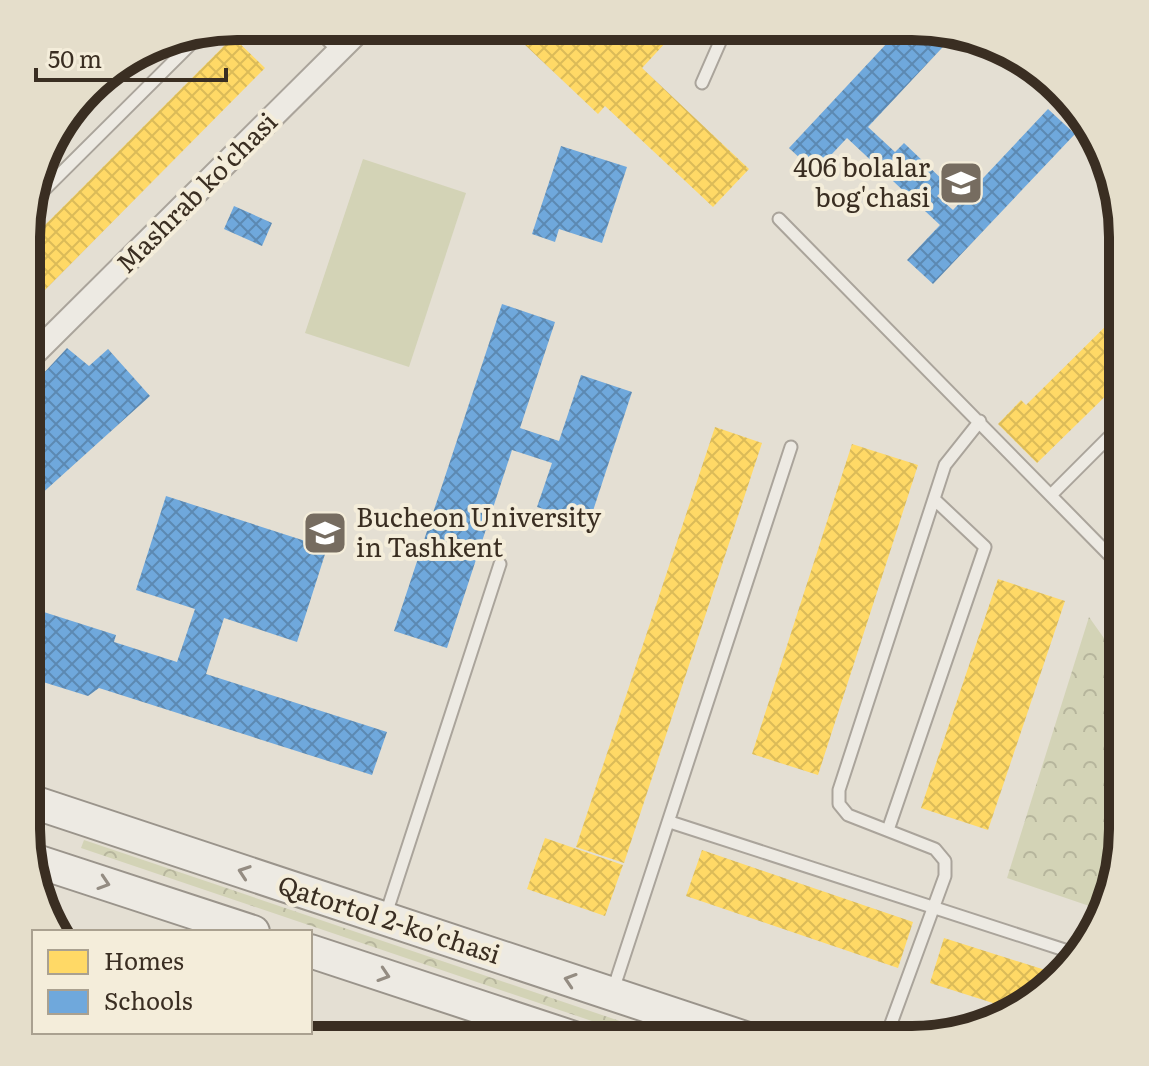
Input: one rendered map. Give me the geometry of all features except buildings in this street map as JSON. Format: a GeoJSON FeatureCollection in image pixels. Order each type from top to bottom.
{"type":"FeatureCollection","features":[{"type":"Feature","properties":{"kind":"main road","name":"Qatortol 2-ko'chasi"},"geometry":{"type":"LineString","coordinates":[[40,804],[709,1026]]}},
{"type":"Feature","properties":{"kind":"main road","name":"Qatortol 2-ko'chasi"},"geometry":{"type":"LineString","coordinates":[[43,863],[247,930]]}},
{"type":"Feature","properties":{"kind":"main road","name":"Qatortol 2-ko'chasi"},"geometry":{"type":"LineString","coordinates":[[312,952],[538,1026]]}},
{"type":"Feature","properties":{"kind":"street","name":"Mashrab ko'chasi"},"geometry":{"type":"LineString","coordinates":[[40,348],[350,40]]}},
{"type":"Feature","properties":{"kind":"lane"},"geometry":{"type":"LineString","coordinates":[[328,40],[339,51]]}},
{"type":"Feature","properties":{"kind":"lane"},"geometry":{"type":"LineString","coordinates":[[702,83],[721,40]]}},
{"type":"Feature","properties":{"kind":"lane"},"geometry":{"type":"LineString","coordinates":[[47,187],[188,47]]}},
{"type":"Feature","properties":{"kind":"lane"},"geometry":{"type":"LineString","coordinates":[[779,219],[1109,555]]}},
{"type":"Feature","properties":{"kind":"lane"},"geometry":{"type":"LineString","coordinates":[[890,1026],[945,876],[941,854],[848,815],[839,804],[839,790],[945,465],[980,421]]}},
{"type":"Feature","properties":{"kind":"lane"},"geometry":{"type":"LineString","coordinates":[[1051,495],[1109,437]]}},
{"type":"Feature","properties":{"kind":"lane"},"geometry":{"type":"LineString","coordinates":[[612,994],[791,447]]}},
{"type":"Feature","properties":{"kind":"lane"},"geometry":{"type":"LineString","coordinates":[[888,830],[985,547],[934,499]]}},
{"type":"Feature","properties":{"kind":"lane"},"geometry":{"type":"LineString","coordinates":[[384,918],[500,564]]}},
{"type":"Feature","properties":{"kind":"lane"},"geometry":{"type":"LineString","coordinates":[[670,822],[1067,951]]}},
{"type":"Feature","properties":{"kind":"green space"},"geometry":{"type":"Polygon","coordinates":[[[363,159],[466,193],[409,367],[305,333],[363,159]]]}},
{"type":"Feature","properties":{"kind":"green space"},"geometry":{"type":"Polygon","coordinates":[[[1089,617],[1109,645],[1109,829],[1102,880],[1093,907],[1007,878],[1089,617]]]}},
{"type":"Feature","properties":{"kind":"green space"},"geometry":{"type":"Polygon","coordinates":[[[84,840],[635,1026],[607,1026],[81,848],[84,840]]]}},
{"type":"Feature","properties":{"kind":"place","name":"406 bolalar bog'chasi"},"geometry":{"type":"Point","coordinates":[961,183]}},
{"type":"Feature","properties":{"kind":"place","name":"Bucheon University in Tashkent"},"geometry":{"type":"Point","coordinates":[325,533]}}]}
